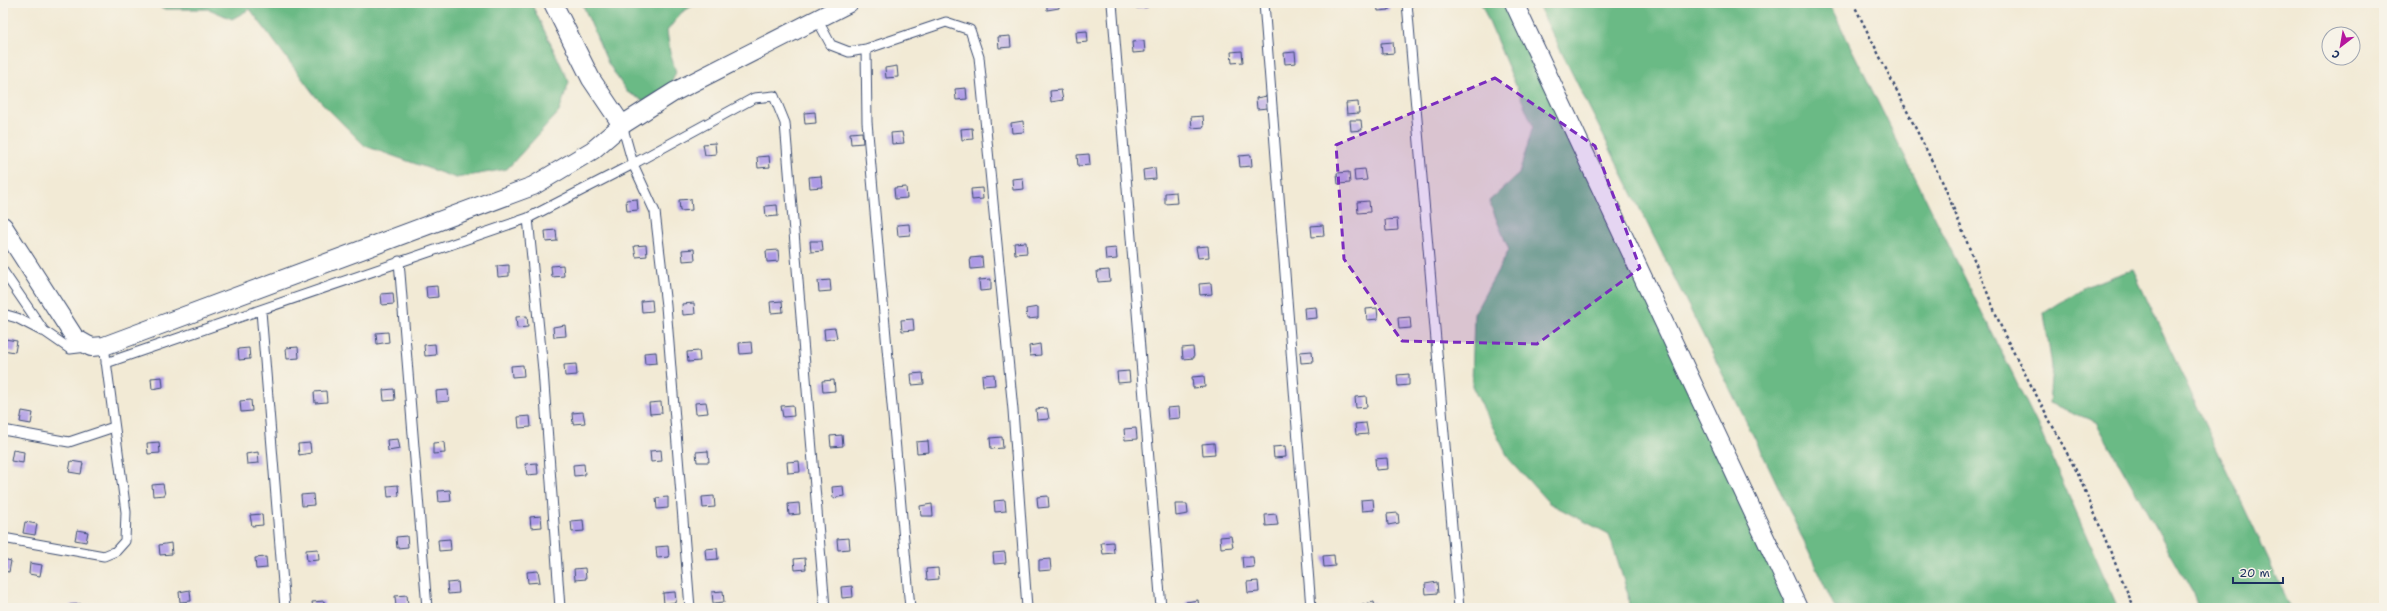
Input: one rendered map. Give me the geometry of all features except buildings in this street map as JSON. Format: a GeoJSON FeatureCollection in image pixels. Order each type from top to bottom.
{"type":"FeatureCollection","features":[{"type":"Feature","properties":{"kind":"street"},"geometry":{"type":"LineString","coordinates":[[553,3],[591,79],[622,125]]}},
{"type":"Feature","properties":{"kind":"street"},"geometry":{"type":"LineString","coordinates":[[3,226],[75,338],[100,352],[533,186],[593,150],[622,125],[674,92],[849,3]]}},
{"type":"Feature","properties":{"kind":"street"},"geometry":{"type":"LineString","coordinates":[[1514,3],[1798,608]]}},
{"type":"Feature","properties":{"kind":"lane"},"geometry":{"type":"LineString","coordinates":[[1112,3],[1161,608]]}},
{"type":"Feature","properties":{"kind":"lane"},"geometry":{"type":"LineString","coordinates":[[1264,3],[1311,608]]}},
{"type":"Feature","properties":{"kind":"lane"},"geometry":{"type":"LineString","coordinates":[[1407,3],[1459,608]]}},
{"type":"Feature","properties":{"kind":"lane"},"geometry":{"type":"LineString","coordinates":[[817,19],[831,45],[849,52],[866,50],[946,22],[970,30],[979,57],[1014,410],[1027,608]]}},
{"type":"Feature","properties":{"kind":"lane"},"geometry":{"type":"LineString","coordinates":[[866,50],[867,122],[910,608]]}},
{"type":"Feature","properties":{"kind":"lane"},"geometry":{"type":"LineString","coordinates":[[3,314],[17,318],[44,331],[70,349],[100,352],[261,311],[398,261],[528,218],[633,164],[754,98],[774,96],[785,123],[825,608]]}},
{"type":"Feature","properties":{"kind":"lane"},"geometry":{"type":"LineString","coordinates":[[622,125],[633,164],[655,212],[667,314],[690,608]]}},
{"type":"Feature","properties":{"kind":"lane"},"geometry":{"type":"LineString","coordinates":[[528,218],[543,370],[560,608]]}},
{"type":"Feature","properties":{"kind":"lane"},"geometry":{"type":"LineString","coordinates":[[398,261],[427,608]]}},
{"type":"Feature","properties":{"kind":"lane"},"geometry":{"type":"LineString","coordinates":[[3,271],[44,331]]}},
{"type":"Feature","properties":{"kind":"lane"},"geometry":{"type":"LineString","coordinates":[[261,311],[285,608]]}},
{"type":"Feature","properties":{"kind":"lane"},"geometry":{"type":"LineString","coordinates":[[3,538],[104,556],[116,551],[125,541],[126,512],[114,427],[100,352]]}},
{"type":"Feature","properties":{"kind":"lane"},"geometry":{"type":"LineString","coordinates":[[3,430],[69,442],[114,427]]}},
{"type":"Feature","properties":{"kind":"path"},"geometry":{"type":"LineString","coordinates":[[1853,3],[1944,185],[2004,334],[2078,474],[2134,608]]}},
{"type":"Feature","properties":{"kind":"highlighted area"},"geometry":{"type":"Polygon","coordinates":[[[1495,78],[1595,146],[1640,268],[1537,344],[1402,341],[1344,259],[1336,145],[1495,78]]]}},
{"type":"Feature","properties":{"kind":"green space"},"geometry":{"type":"Polygon","coordinates":[[[158,3],[531,3],[569,82],[559,112],[507,169],[456,178],[365,146],[316,97],[250,9],[232,19],[209,9],[162,9],[158,3]]]}},
{"type":"Feature","properties":{"kind":"green space"},"geometry":{"type":"Polygon","coordinates":[[[582,3],[697,3],[681,13],[667,31],[670,53],[676,72],[670,86],[644,101],[627,92],[608,63],[582,3]]]}},
{"type":"Feature","properties":{"kind":"green space"},"geometry":{"type":"Polygon","coordinates":[[[1481,3],[1510,3],[1796,608],[1629,608],[1628,594],[1609,534],[1549,503],[1509,459],[1472,386],[1474,314],[1509,250],[1489,201],[1519,174],[1533,126],[1481,3]]]}},
{"type":"Feature","properties":{"kind":"green space"},"geometry":{"type":"Polygon","coordinates":[[[1537,3],[1829,3],[2038,426],[2118,608],[1835,608],[1769,467],[1537,3]]]}},
{"type":"Feature","properties":{"kind":"green space"},"geometry":{"type":"Polygon","coordinates":[[[2133,270],[2291,608],[2198,608],[2193,593],[2096,422],[2049,403],[2052,367],[2044,313],[2086,286],[2133,270]]]}}]}
